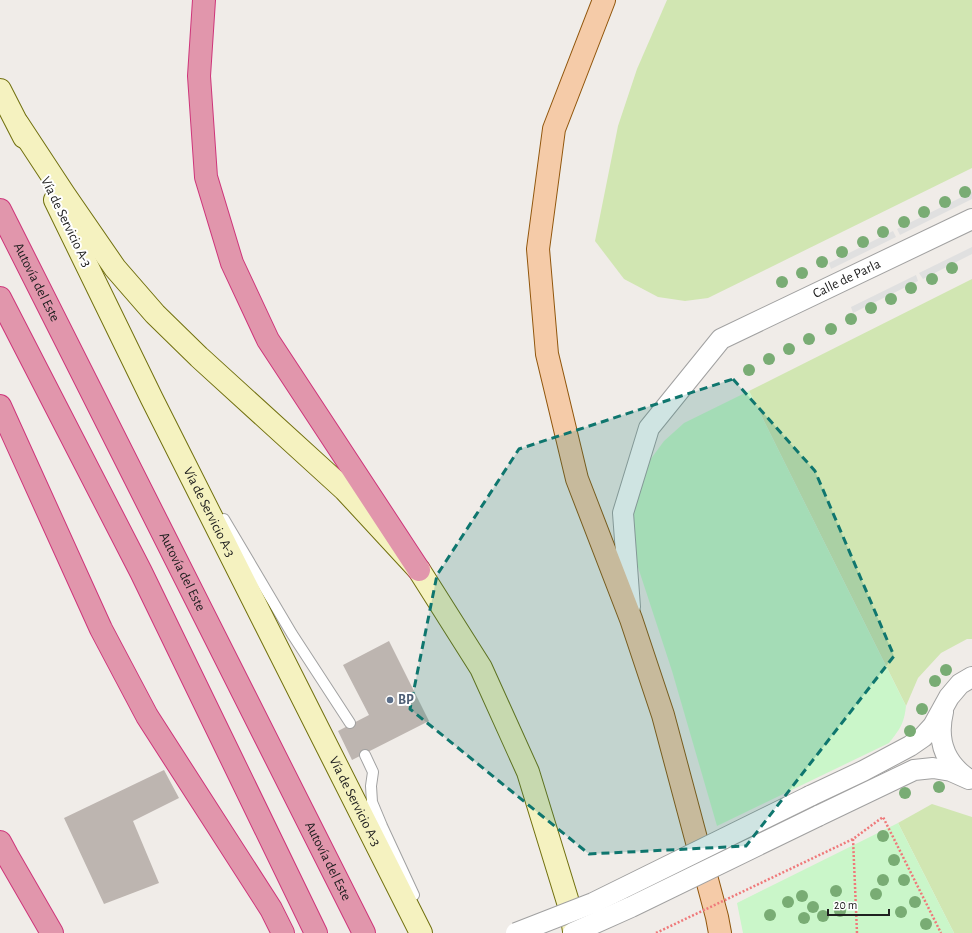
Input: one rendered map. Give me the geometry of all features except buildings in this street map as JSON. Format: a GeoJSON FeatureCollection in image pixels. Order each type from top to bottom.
{"type":"FeatureCollection","features":[{"type":"Feature","properties":{"kind":"highway"},"geometry":{"type":"LineString","coordinates":[[204,0],[200,76],[206,177],[232,263],[268,340],[419,570]]}},
{"type":"Feature","properties":{"kind":"highway","name":"Autovía del Este"},"geometry":{"type":"LineString","coordinates":[[0,210],[364,933]]}},
{"type":"Feature","properties":{"kind":"highway"},"geometry":{"type":"LineString","coordinates":[[0,298],[141,572],[316,933]]}},
{"type":"Feature","properties":{"kind":"highway"},"geometry":{"type":"LineString","coordinates":[[0,406],[101,630],[146,716],[271,909],[283,933]]}},
{"type":"Feature","properties":{"kind":"highway"},"geometry":{"type":"LineString","coordinates":[[0,827],[3,849],[52,933]]}},
{"type":"Feature","properties":{"kind":"main road"},"geometry":{"type":"LineString","coordinates":[[604,0],[554,129],[538,249],[548,354],[577,479],[631,619],[663,715],[720,933]]}},
{"type":"Feature","properties":{"kind":"main road","name":"Vía de Servicio A-3"},"geometry":{"type":"LineString","coordinates":[[0,90],[152,399],[420,917]]}},
{"type":"Feature","properties":{"kind":"main road"},"geometry":{"type":"LineString","coordinates":[[18,124],[115,268],[155,314],[199,357],[345,490],[419,570],[481,668],[528,772],[571,912],[573,933]]}},
{"type":"Feature","properties":{"kind":"street","name":"Calle de Parla"},"geometry":{"type":"LineString","coordinates":[[631,619],[623,513],[649,428],[721,339],[972,218]]}},
{"type":"Feature","properties":{"kind":"street"},"geometry":{"type":"LineString","coordinates":[[516,933],[593,902],[863,771],[910,746],[923,737],[933,726],[949,697],[960,684],[972,677]]}},
{"type":"Feature","properties":{"kind":"street"},"geometry":{"type":"LineString","coordinates":[[949,697],[943,710],[940,722],[940,736],[943,749],[958,771],[970,780]]}},
{"type":"Feature","properties":{"kind":"street"},"geometry":{"type":"LineString","coordinates":[[573,933],[631,907],[914,770],[932,768],[951,771],[970,780]]}},
{"type":"Feature","properties":{"kind":"lane"},"geometry":{"type":"LineString","coordinates":[[152,399],[292,634],[350,723]]}},
{"type":"Feature","properties":{"kind":"lane"},"geometry":{"type":"LineString","coordinates":[[365,755],[374,772],[371,786],[372,802],[420,917],[431,933]]}},
{"type":"Feature","properties":{"kind":"path"},"geometry":{"type":"LineString","coordinates":[[656,933],[853,839],[883,817],[941,933]]}},
{"type":"Feature","properties":{"kind":"path"},"geometry":{"type":"LineString","coordinates":[[853,839],[857,933]]}},
{"type":"Feature","properties":{"kind":"highlighted area"},"geometry":{"type":"Polygon","coordinates":[[[733,379],[815,471],[894,656],[746,846],[589,854],[410,709],[437,575],[519,449],[733,379]]]}},
{"type":"Feature","properties":{"kind":"green space"},"geometry":{"type":"Polygon","coordinates":[[[667,0],[972,0],[972,168],[708,298],[685,301],[658,297],[624,279],[595,241],[618,126],[637,69],[667,0]]]}},
{"type":"Feature","properties":{"kind":"green space"},"geometry":{"type":"Polygon","coordinates":[[[972,279],[972,639],[967,639],[941,653],[918,678],[906,706],[749,391],[972,279]]]}},
{"type":"Feature","properties":{"kind":"green space"},"geometry":{"type":"Polygon","coordinates":[[[749,391],[906,706],[901,726],[889,743],[717,826],[672,671],[636,561],[632,535],[633,507],[638,489],[650,460],[664,441],[684,423],[749,391]]]}},
{"type":"Feature","properties":{"kind":"green space"},"geometry":{"type":"Polygon","coordinates":[[[932,804],[972,817],[972,933],[954,933],[898,823],[932,804]]]}},
{"type":"Feature","properties":{"kind":"green space"},"geometry":{"type":"Polygon","coordinates":[[[898,823],[954,933],[743,933],[737,903],[898,823]]]}},
{"type":"Feature","properties":{"kind":"shaded area"},"geometry":{"type":"Polygon","coordinates":[[[972,192],[972,199],[900,235],[897,229],[972,192]]]}},
{"type":"Feature","properties":{"kind":"shaded area"},"geometry":{"type":"Polygon","coordinates":[[[893,231],[896,237],[831,269],[829,263],[893,231]]]}},
{"type":"Feature","properties":{"kind":"shaded area"},"geometry":{"type":"Polygon","coordinates":[[[972,247],[972,254],[923,279],[919,273],[972,247]]]}},
{"type":"Feature","properties":{"kind":"shaded area"},"geometry":{"type":"Polygon","coordinates":[[[916,275],[918,281],[853,313],[851,307],[916,275]]]}},
{"type":"Feature","properties":{"kind":"place","name":"BP"},"geometry":{"type":"Point","coordinates":[390,700]}}]}
